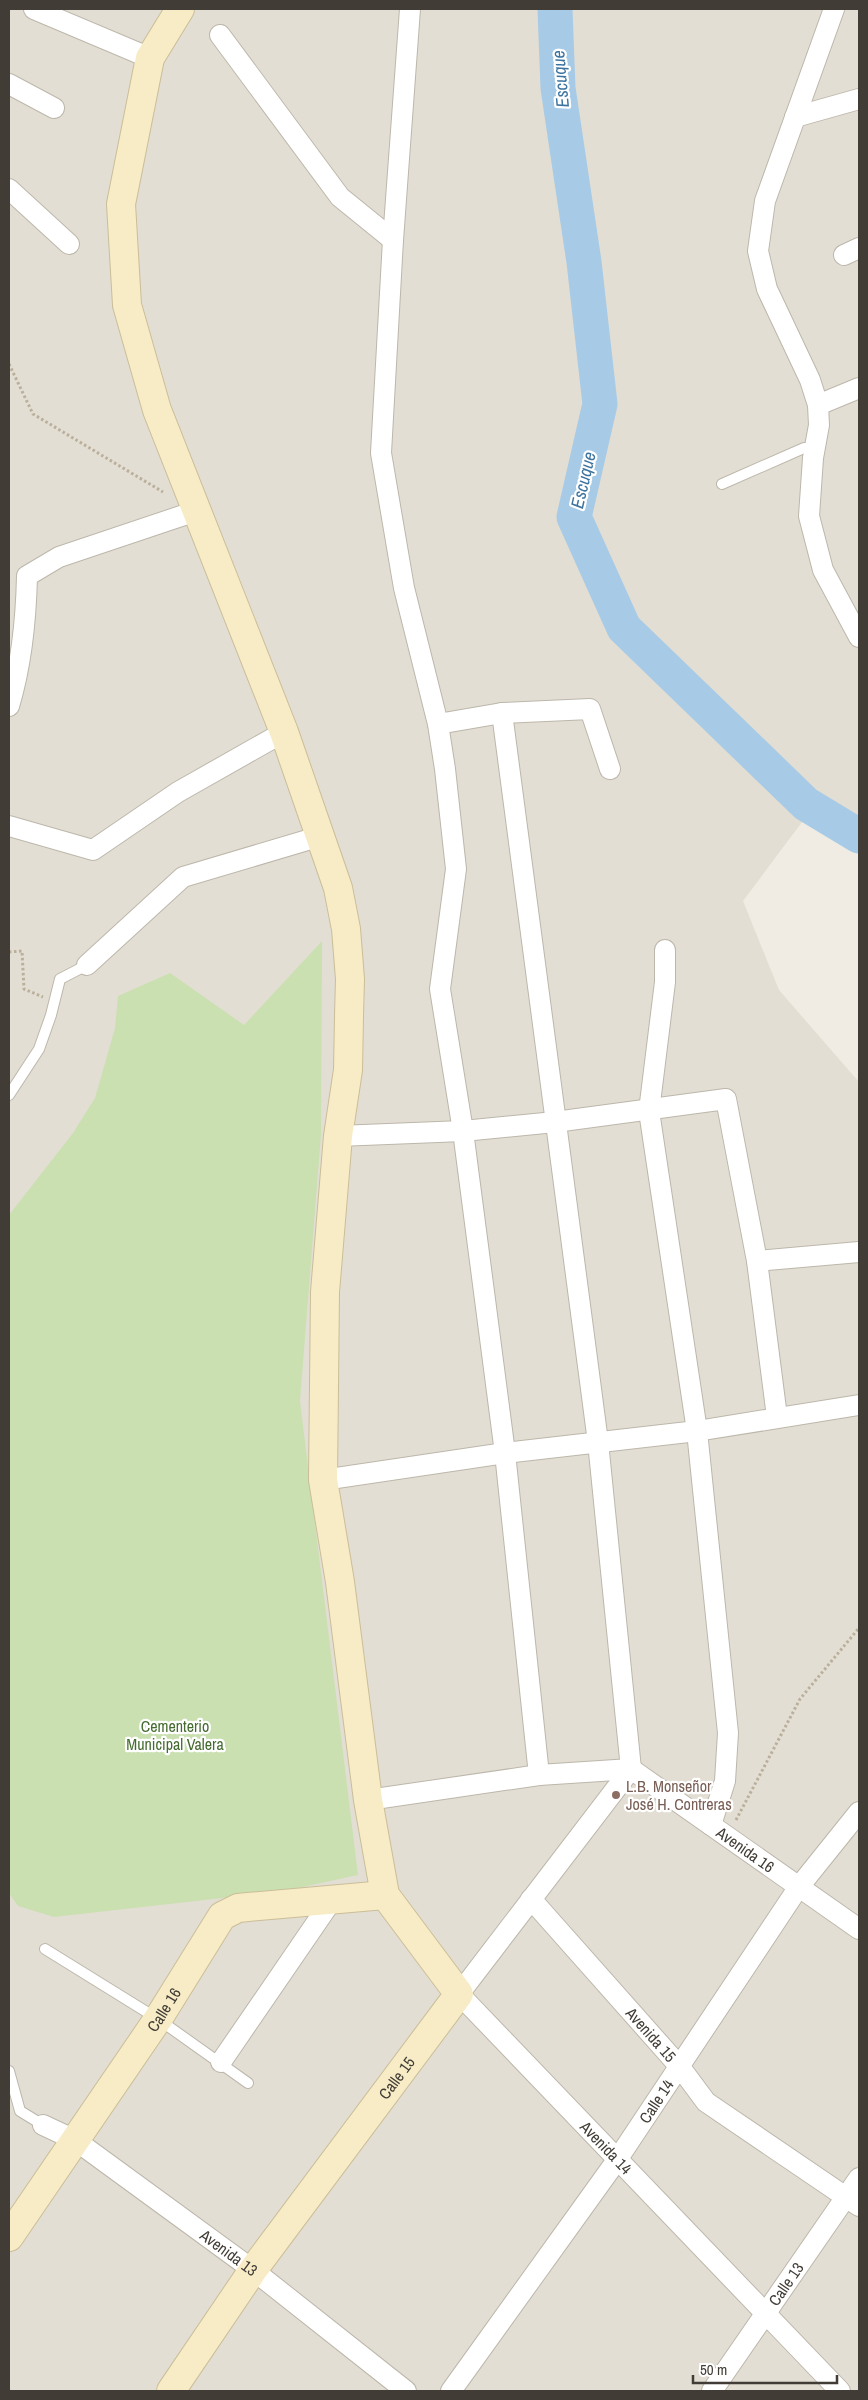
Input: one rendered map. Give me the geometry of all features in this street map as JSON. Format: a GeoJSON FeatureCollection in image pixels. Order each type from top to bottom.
{"type":"FeatureCollection","features":[{"type":"Feature","properties":{"kind":"main road"},"geometry":{"type":"LineString","coordinates":[[180,9],[150,58],[121,204],[127,305],[157,410],[284,732],[321,836],[338,888],[346,929],[350,979],[348,1070],[338,1136],[325,1292],[323,1480],[340,1582],[368,1800],[385,1894]]}},
{"type":"Feature","properties":{"kind":"main road","name":"Calle 16"},"geometry":{"type":"LineString","coordinates":[[9,2237],[158,2019],[222,1916],[238,1908],[385,1894]]}},
{"type":"Feature","properties":{"kind":"main road","name":"Avenida 14"},"geometry":{"type":"LineString","coordinates":[[385,1894],[459,1994]]}},
{"type":"Feature","properties":{"kind":"main road","name":"Calle 15"},"geometry":{"type":"LineString","coordinates":[[171,2391],[253,2270],[459,1994]]}},
{"type":"Feature","properties":{"kind":"street"},"geometry":{"type":"LineString","coordinates":[[34,9],[150,58]]}},
{"type":"Feature","properties":{"kind":"street"},"geometry":{"type":"LineString","coordinates":[[410,9],[393,240],[381,453],[404,588],[438,724],[456,869],[440,989],[463,1131],[505,1453],[539,1775]]}},
{"type":"Feature","properties":{"kind":"street"},"geometry":{"type":"LineString","coordinates":[[834,9],[765,202],[758,251],[767,289],[810,380],[818,405],[819,425],[809,516],[823,570],[851,604],[859,637]]}},
{"type":"Feature","properties":{"kind":"street"},"geometry":{"type":"LineString","coordinates":[[220,35],[340,197],[393,240]]}},
{"type":"Feature","properties":{"kind":"street"},"geometry":{"type":"LineString","coordinates":[[9,84],[54,108]]}},
{"type":"Feature","properties":{"kind":"street"},"geometry":{"type":"LineString","coordinates":[[795,117],[859,99]]}},
{"type":"Feature","properties":{"kind":"street"},"geometry":{"type":"LineString","coordinates":[[9,189],[69,244]]}},
{"type":"Feature","properties":{"kind":"street"},"geometry":{"type":"LineString","coordinates":[[818,405],[859,388]]}},
{"type":"Feature","properties":{"kind":"street"},"geometry":{"type":"LineString","coordinates":[[9,706],[16,681],[26,623],[27,576],[59,557],[196,511]]}},
{"type":"Feature","properties":{"kind":"street"},"geometry":{"type":"LineString","coordinates":[[438,724],[502,713],[590,709],[610,770]]}},
{"type":"Feature","properties":{"kind":"street"},"geometry":{"type":"LineString","coordinates":[[368,1800],[539,1775],[631,1770],[598,1442],[502,713]]}},
{"type":"Feature","properties":{"kind":"street"},"geometry":{"type":"LineString","coordinates":[[9,826],[93,850],[178,792],[284,732]]}},
{"type":"Feature","properties":{"kind":"street"},"geometry":{"type":"LineString","coordinates":[[87,964],[183,876],[321,836]]}},
{"type":"Feature","properties":{"kind":"street"},"geometry":{"type":"LineString","coordinates":[[665,950],[665,982],[649,1111],[697,1431],[728,1734],[725,1781],[711,1825]]}},
{"type":"Feature","properties":{"kind":"street"},"geometry":{"type":"LineString","coordinates":[[338,1136],[463,1131],[649,1111],[726,1099],[757,1261],[777,1417]]}},
{"type":"Feature","properties":{"kind":"street"},"geometry":{"type":"LineString","coordinates":[[757,1261],[859,1252]]}},
{"type":"Feature","properties":{"kind":"street"},"geometry":{"type":"LineString","coordinates":[[323,1480],[505,1453],[697,1431],[859,1405]]}},
{"type":"Feature","properties":{"kind":"street","name":"Avenida 16"},"geometry":{"type":"LineString","coordinates":[[631,1770],[859,1929]]}},
{"type":"Feature","properties":{"kind":"street","name":"Calle 15"},"geometry":{"type":"LineString","coordinates":[[459,1994],[631,1770]]}},
{"type":"Feature","properties":{"kind":"street","name":"Calle 14"},"geometry":{"type":"LineString","coordinates":[[452,2391],[680,2067],[798,1888],[859,1812]]}},
{"type":"Feature","properties":{"kind":"street","name":"Avenida 15"},"geometry":{"type":"LineString","coordinates":[[531,1899],[680,2067],[706,2102],[852,2202]]}},
{"type":"Feature","properties":{"kind":"street"},"geometry":{"type":"LineString","coordinates":[[221,2062],[332,1900]]}},
{"type":"Feature","properties":{"kind":"street","name":"Avenida 14"},"geometry":{"type":"LineString","coordinates":[[459,1994],[616,2160],[840,2391]]}},
{"type":"Feature","properties":{"kind":"street","name":"Avenida 13"},"geometry":{"type":"LineString","coordinates":[[43,2125],[75,2140],[253,2270],[406,2391]]}},
{"type":"Feature","properties":{"kind":"street","name":"Calle 13"},"geometry":{"type":"LineString","coordinates":[[712,2391],[765,2314],[852,2202],[859,2178]]}},
{"type":"Feature","properties":{"kind":"lane"},"geometry":{"type":"LineString","coordinates":[[722,484],[804,448],[815,448]]}},
{"type":"Feature","properties":{"kind":"lane"},"geometry":{"type":"LineString","coordinates":[[9,1095],[39,1049],[60,979],[87,964]]}},
{"type":"Feature","properties":{"kind":"lane"},"geometry":{"type":"LineString","coordinates":[[45,1949],[158,2019],[248,2082]]}},
{"type":"Feature","properties":{"kind":"lane"},"geometry":{"type":"LineString","coordinates":[[9,2071],[20,2111],[43,2125]]}},
{"type":"Feature","properties":{"kind":"path"},"geometry":{"type":"LineString","coordinates":[[9,364],[33,414],[196,511]]}},
{"type":"Feature","properties":{"kind":"path"},"geometry":{"type":"LineString","coordinates":[[9,952],[22,951],[24,989],[36,996],[55,1000]]}},
{"type":"Feature","properties":{"kind":"path"},"geometry":{"type":"LineString","coordinates":[[728,1838],[800,1699],[859,1628]]}},
{"type":"Feature","properties":{"kind":"shaded area"},"geometry":{"type":"Polygon","coordinates":[[[9,9],[859,9],[859,820],[820,798],[743,901],[779,990],[859,1082],[859,2391],[9,2391],[9,9]]]}},
{"type":"Feature","properties":{"kind":"green space","name":"Cementerio Municipal Valera"},"geometry":{"type":"Polygon","coordinates":[[[322,941],[321,1135],[300,1401],[358,1875],[284,1891],[54,1917],[18,1906],[9,1893],[9,1215],[73,1133],[95,1098],[115,1028],[118,996],[170,973],[244,1025],[322,941]]]}},
{"type":"Feature","properties":{"kind":"waterway","name":"Escuque"},"geometry":{"type":"LineString","coordinates":[[555,9],[558,88],[584,262],[600,404],[574,517],[624,628],[806,804],[859,836]]}},
{"type":"Feature","properties":{"kind":"place","name":"L.B. Monseñor José H. Contreras"},"geometry":{"type":"Point","coordinates":[616,1795]}}]}
